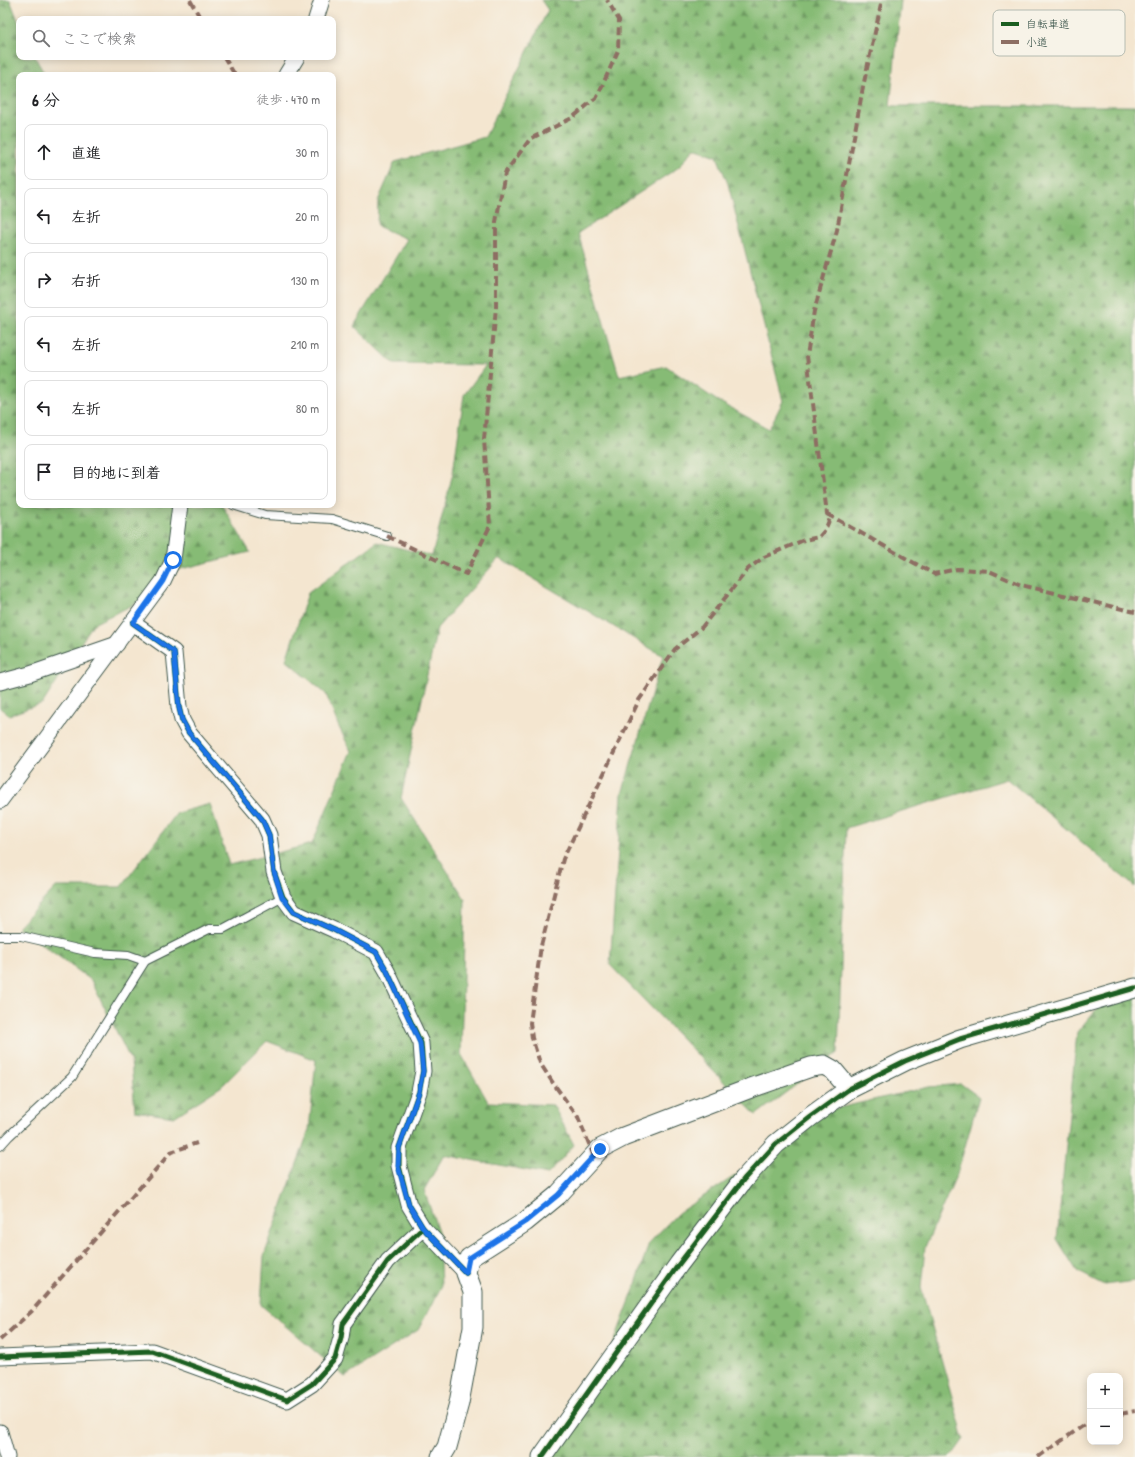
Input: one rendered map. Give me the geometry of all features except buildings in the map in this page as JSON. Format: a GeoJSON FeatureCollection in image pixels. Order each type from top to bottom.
{"type":"FeatureCollection","features":[{"type":"Feature","properties":{"kind":"street"},"geometry":{"type":"LineString","coordinates":[[317,16],[322,0]]}},
{"type":"Feature","properties":{"kind":"street"},"geometry":{"type":"LineString","coordinates":[[288,72],[294,60]]}},
{"type":"Feature","properties":{"kind":"street"},"geometry":{"type":"LineString","coordinates":[[0,801],[163,581],[173,560],[180,508]]}},
{"type":"Feature","properties":{"kind":"street"},"geometry":{"type":"LineString","coordinates":[[133,623],[174,652],[179,708],[182,720],[189,733],[262,819],[269,835],[274,872],[282,897],[294,912],[334,930],[376,952],[387,971],[420,1043],[423,1071],[419,1092],[399,1148],[398,1166],[409,1205],[423,1228],[466,1273],[473,1292],[473,1327],[459,1404],[447,1447],[441,1457]]}},
{"type":"Feature","properties":{"kind":"street"},"geometry":{"type":"LineString","coordinates":[[0,682],[30,674],[117,644]]}},
{"type":"Feature","properties":{"kind":"street"},"geometry":{"type":"LineString","coordinates":[[542,1457],[679,1264],[744,1179],[776,1144],[810,1117],[848,1089],[905,1061],[960,1039],[1135,988]]}},
{"type":"Feature","properties":{"kind":"street"},"geometry":{"type":"LineString","coordinates":[[466,1273],[469,1258],[525,1222],[558,1195],[600,1149],[623,1137],[751,1088],[824,1065],[833,1070],[848,1089]]}},
{"type":"Feature","properties":{"kind":"street"},"geometry":{"type":"LineString","coordinates":[[0,1357],[152,1352],[288,1400],[312,1384],[334,1359],[341,1338],[343,1324],[388,1262],[423,1228]]}},
{"type":"Feature","properties":{"kind":"street"},"geometry":{"type":"LineString","coordinates":[[0,1432],[7,1457]]}},
{"type":"Feature","properties":{"kind":"lane"},"geometry":{"type":"LineString","coordinates":[[243,508],[265,515],[332,519],[387,536]]}},
{"type":"Feature","properties":{"kind":"lane"},"geometry":{"type":"LineString","coordinates":[[0,1146],[72,1077],[144,961],[209,929],[223,929],[282,897]]}},
{"type":"Feature","properties":{"kind":"lane"},"geometry":{"type":"LineString","coordinates":[[0,936],[21,936],[95,953],[128,955],[144,961]]}},
{"type":"Feature","properties":{"kind":"green space"},"geometry":{"type":"Polygon","coordinates":[[[0,0],[10,0],[16,16],[16,60],[37,60],[43,72],[16,72],[16,508],[224,508],[250,552],[169,572],[143,600],[93,624],[43,703],[9,715],[0,708],[0,0]]]}},
{"type":"Feature","properties":{"kind":"green space"},"geometry":{"type":"Polygon","coordinates":[[[541,0],[901,0],[890,106],[1135,106],[1135,887],[1007,779],[846,828],[838,1053],[756,1115],[610,965],[622,794],[663,656],[499,558],[437,628],[401,798],[465,899],[461,1054],[488,1102],[553,1105],[574,1145],[548,1174],[444,1155],[424,1190],[439,1234],[441,1287],[418,1330],[345,1377],[261,1305],[264,1256],[309,1130],[316,1060],[267,1041],[222,1086],[174,1117],[135,1111],[131,1061],[91,980],[18,927],[56,887],[121,887],[177,813],[210,804],[229,865],[312,844],[351,751],[338,725],[326,694],[286,660],[308,593],[377,542],[432,556],[453,473],[464,395],[486,365],[394,364],[354,326],[407,239],[377,226],[378,201],[395,162],[485,137],[548,10],[541,0]],[[694,148],[679,167],[578,233],[619,376],[666,366],[716,400],[769,429],[783,401],[728,184],[717,156],[694,148]]]}},
{"type":"Feature","properties":{"kind":"green space"},"geometry":{"type":"Polygon","coordinates":[[[1135,996],[1135,1281],[1104,1285],[1077,1271],[1057,1239],[1077,1032],[1106,998],[1135,996]]]}},
{"type":"Feature","properties":{"kind":"green space"},"geometry":{"type":"Polygon","coordinates":[[[961,1084],[979,1097],[958,1171],[925,1247],[921,1288],[964,1439],[951,1457],[555,1457],[555,1448],[608,1358],[635,1287],[649,1243],[678,1213],[770,1153],[821,1112],[929,1087],[961,1084]]]}},
{"type":"Feature","properties":{"kind":"marked path"},"geometry":{"type":"LineString","coordinates":[[190,0],[199,16]]}},
{"type":"Feature","properties":{"kind":"marked path"},"geometry":{"type":"LineString","coordinates":[[387,536],[466,574],[490,526],[484,439],[496,307],[496,222],[505,173],[530,139],[572,118],[597,97],[618,51],[619,20],[607,0]]}},
{"type":"Feature","properties":{"kind":"marked path"},"geometry":{"type":"LineString","coordinates":[[594,1156],[578,1117],[540,1063],[532,1038],[530,1023],[541,946],[563,859],[639,700],[675,649],[702,627],[748,569],[764,557],[804,540],[819,537],[825,530],[831,516],[827,514],[807,356],[814,311],[837,230],[863,87],[882,0]]}},
{"type":"Feature","properties":{"kind":"marked path"},"geometry":{"type":"LineString","coordinates":[[226,60],[233,72]]}},
{"type":"Feature","properties":{"kind":"marked path"},"geometry":{"type":"LineString","coordinates":[[827,514],[934,574],[957,569],[989,571],[1021,585],[1135,612]]}},
{"type":"Feature","properties":{"kind":"marked path"},"geometry":{"type":"LineString","coordinates":[[0,1340],[32,1311],[171,1152],[197,1143]]}},
{"type":"Feature","properties":{"kind":"marked path"},"geometry":{"type":"LineString","coordinates":[[1123,1413],[1135,1411]]}},
{"type":"Feature","properties":{"kind":"marked path"},"geometry":{"type":"LineString","coordinates":[[1038,1457],[1087,1423]]}},
{"type":"Feature","properties":{"kind":"cycle path"},"geometry":{"type":"LineString","coordinates":[[133,623],[174,652],[179,707],[182,720],[189,733],[262,819],[269,835],[274,872],[283,897],[294,912],[334,930],[376,952],[387,971],[421,1043],[423,1071],[419,1092],[399,1148],[399,1166],[409,1205],[423,1228],[466,1273]]}},
{"type":"Feature","properties":{"kind":"cycle path"},"geometry":{"type":"LineString","coordinates":[[542,1457],[679,1264],[744,1179],[776,1144],[810,1117],[849,1089],[905,1061],[960,1039],[1135,988]]}},
{"type":"Feature","properties":{"kind":"cycle path"},"geometry":{"type":"LineString","coordinates":[[0,1357],[152,1351],[287,1400],[312,1384],[335,1359],[343,1324],[388,1261],[423,1228]]}},
{"type":"Feature","properties":{"kind":"route"},"geometry":{"type":"LineString","coordinates":[[173,560],[163,581],[133,623],[174,652],[179,708],[182,720],[189,733],[262,819],[269,835],[274,872],[282,897],[294,912],[334,930],[376,952],[387,971],[420,1043],[423,1071],[419,1092],[399,1148],[398,1166],[409,1205],[423,1228],[466,1273],[469,1258],[525,1222],[558,1195],[600,1149]]}}]}
